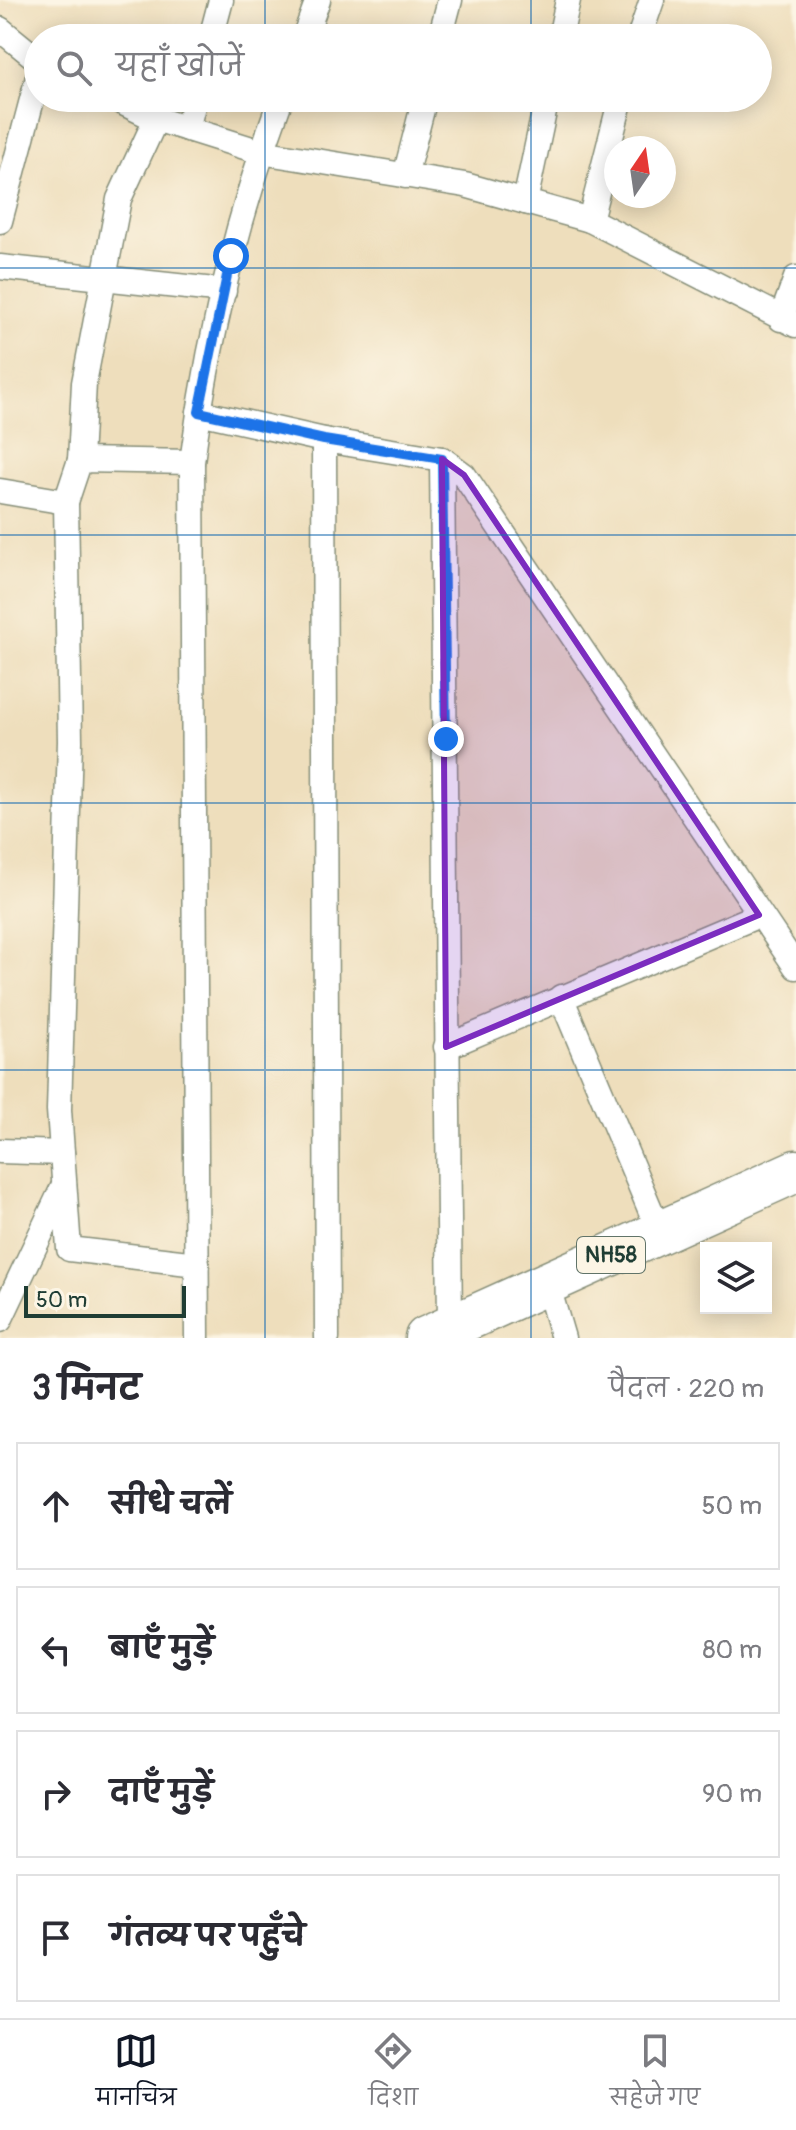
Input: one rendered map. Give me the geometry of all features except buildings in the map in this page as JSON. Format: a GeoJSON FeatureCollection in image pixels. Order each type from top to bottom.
{"type":"FeatureCollection","features":[{"type":"Feature","properties":{"kind":"highway","name":"NH58"},"geometry":{"type":"LineString","coordinates":[[441,1333],[660,1233],[793,1182]]}},
{"type":"Feature","properties":{"kind":"street"},"geometry":{"type":"LineString","coordinates":[[215,24],[221,0]]}},
{"type":"Feature","properties":{"kind":"street"},"geometry":{"type":"LineString","coordinates":[[309,24],[318,0]]}},
{"type":"Feature","properties":{"kind":"street"},"geometry":{"type":"LineString","coordinates":[[444,24],[450,0]]}},
{"type":"Feature","properties":{"kind":"street"},"geometry":{"type":"LineString","coordinates":[[563,24],[568,0]]}},
{"type":"Feature","properties":{"kind":"street"},"geometry":{"type":"LineString","coordinates":[[644,24],[652,0]]}},
{"type":"Feature","properties":{"kind":"street"},"geometry":{"type":"LineString","coordinates":[[0,29],[24,49]]}},
{"type":"Feature","properties":{"kind":"street"},"geometry":{"type":"LineString","coordinates":[[0,221],[29,112]]}},
{"type":"Feature","properties":{"kind":"street"},"geometry":{"type":"LineString","coordinates":[[142,112],[261,152],[465,185],[590,220],[788,322],[796,278]]}},
{"type":"Feature","properties":{"kind":"street"},"geometry":{"type":"LineString","coordinates":[[187,129],[191,112]]}},
{"type":"Feature","properties":{"kind":"street"},"geometry":{"type":"LineString","coordinates":[[197,1338],[192,462],[224,291],[261,152],[276,112]]}},
{"type":"Feature","properties":{"kind":"street"},"geometry":{"type":"LineString","coordinates":[[405,176],[421,112]]}},
{"type":"Feature","properties":{"kind":"street"},"geometry":{"type":"LineString","coordinates":[[525,202],[544,112]]}},
{"type":"Feature","properties":{"kind":"street"},"geometry":{"type":"LineString","coordinates":[[590,220],[617,112]]}},
{"type":"Feature","properties":{"kind":"street"},"geometry":{"type":"LineString","coordinates":[[156,119],[119,199],[84,383],[80,460],[66,502],[70,741],[59,1110],[69,1249],[197,1264]]}},
{"type":"Feature","properties":{"kind":"street"},"geometry":{"type":"LineString","coordinates":[[0,267],[103,281],[224,291]]}},
{"type":"Feature","properties":{"kind":"street"},"geometry":{"type":"LineString","coordinates":[[199,412],[324,440],[442,459],[464,475],[796,967]]}},
{"type":"Feature","properties":{"kind":"street"},"geometry":{"type":"LineString","coordinates":[[324,440],[327,1338]]}},
{"type":"Feature","properties":{"kind":"street"},"geometry":{"type":"LineString","coordinates":[[441,1333],[446,1047],[442,459]]}},
{"type":"Feature","properties":{"kind":"street"},"geometry":{"type":"LineString","coordinates":[[80,460],[192,462]]}},
{"type":"Feature","properties":{"kind":"street"},"geometry":{"type":"LineString","coordinates":[[0,491],[66,502]]}},
{"type":"Feature","properties":{"kind":"street"},"geometry":{"type":"LineString","coordinates":[[446,1047],[759,915]]}},
{"type":"Feature","properties":{"kind":"street"},"geometry":{"type":"LineString","coordinates":[[561,997],[660,1233]]}},
{"type":"Feature","properties":{"kind":"street"},"geometry":{"type":"LineString","coordinates":[[0,1151],[62,1153]]}},
{"type":"Feature","properties":{"kind":"street"},"geometry":{"type":"LineString","coordinates":[[0,1320],[64,1184]]}},
{"type":"Feature","properties":{"kind":"street"},"geometry":{"type":"LineString","coordinates":[[547,1283],[563,1338]]}},
{"type":"Feature","properties":{"kind":"highlighted area"},"geometry":{"type":"Polygon","coordinates":[[[442,459],[464,475],[759,915],[446,1047],[442,459]]]}},
{"type":"Feature","properties":{"kind":"route"},"geometry":{"type":"LineString","coordinates":[[231,256],[199,412],[324,440],[442,459],[446,739]]}}]}
